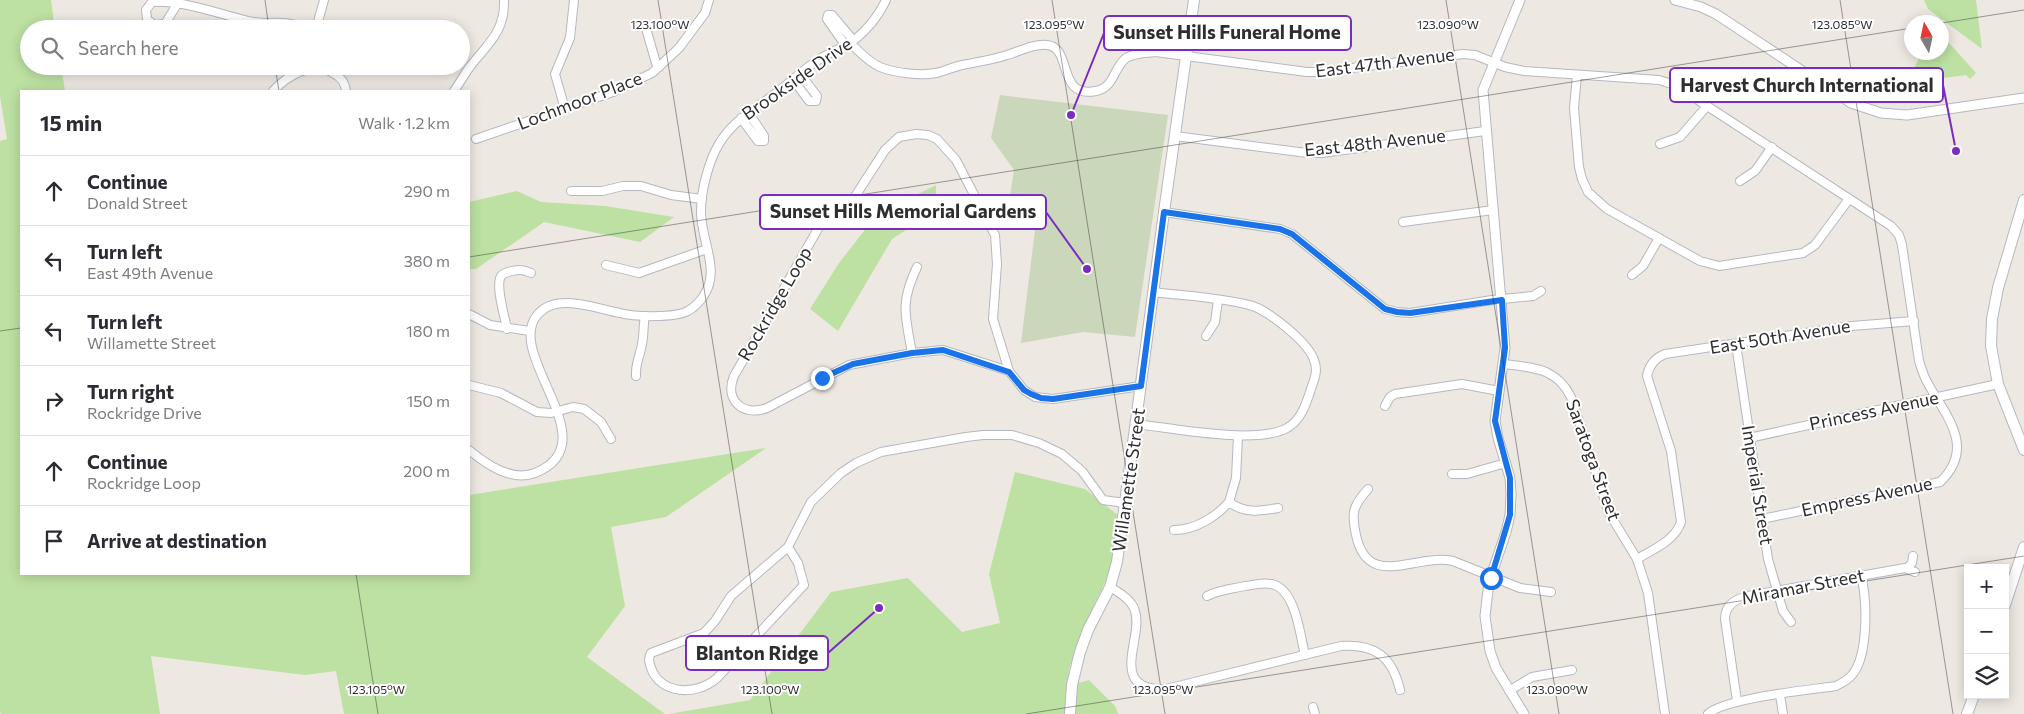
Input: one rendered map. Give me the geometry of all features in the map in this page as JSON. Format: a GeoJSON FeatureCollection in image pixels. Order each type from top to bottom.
{"type":"FeatureCollection","features":[{"type":"Feature","properties":{"kind":"main road","name":"Willamette Street"},"geometry":{"type":"LineString","coordinates":[[1070,714],[1072,685],[1080,652],[1088,630],[1110,587],[1118,562],[1194,0]]}},
{"type":"Feature","properties":{"kind":"main road"},"geometry":{"type":"LineString","coordinates":[[2024,202],[1998,288],[1992,319],[1992,354],[1998,384],[2024,450]]}},
{"type":"Feature","properties":{"kind":"main road"},"geometry":{"type":"LineString","coordinates":[[2009,593],[2024,547]]}},
{"type":"Feature","properties":{"kind":"main road"},"geometry":{"type":"LineString","coordinates":[[1967,714],[1973,699]]}},
{"type":"Feature","properties":{"kind":"street"},"geometry":{"type":"LineString","coordinates":[[318,20],[324,0]]}},
{"type":"Feature","properties":{"kind":"street"},"geometry":{"type":"LineString","coordinates":[[470,67],[498,32],[503,19],[504,0]]}},
{"type":"Feature","properties":{"kind":"street"},"geometry":{"type":"LineString","coordinates":[[565,109],[555,74],[570,38],[574,0]]}},
{"type":"Feature","properties":{"kind":"street","name":"Lochmoor Place"},"geometry":{"type":"LineString","coordinates":[[476,139],[631,85],[659,67],[679,48],[705,13],[708,0]]}},
{"type":"Feature","properties":{"kind":"street","name":"Brookside Drive"},"geometry":{"type":"LineString","coordinates":[[530,332],[532,322],[538,313],[556,304],[568,303],[645,316],[688,311],[700,300],[709,288],[711,274],[701,211],[702,199],[709,167],[718,144],[735,122],[765,102],[820,59],[849,43],[880,13],[886,0]]}},
{"type":"Feature","properties":{"kind":"street"},"geometry":{"type":"LineString","coordinates":[[1520,0],[1483,90],[1505,348],[1495,421],[1506,463],[1511,494],[1510,515],[1491,578],[1486,607],[1486,631],[1496,668],[1524,714]]}},
{"type":"Feature","properties":{"kind":"street"},"geometry":{"type":"LineString","coordinates":[[1675,0],[1701,7],[1716,14],[1841,97],[1869,110],[1894,115],[1909,115],[2024,98]]}},
{"type":"Feature","properties":{"kind":"street"},"geometry":{"type":"LineString","coordinates":[[179,1],[247,20]]}},
{"type":"Feature","properties":{"kind":"street"},"geometry":{"type":"LineString","coordinates":[[647,32],[656,63],[659,67]]}},
{"type":"Feature","properties":{"kind":"street","name":"East 47th Avenue"},"geometry":{"type":"LineString","coordinates":[[849,43],[881,67],[894,71],[931,73],[1004,56],[1037,46],[1054,46],[1060,53],[1067,78],[1072,85],[1081,90],[1090,91],[1100,90],[1109,84],[1121,64],[1131,56],[1156,52],[1307,72],[1462,54],[1475,55],[1519,71],[1664,82],[1680,88],[1772,148]]}},
{"type":"Feature","properties":{"kind":"street"},"geometry":{"type":"LineString","coordinates":[[793,79],[810,101],[816,101],[817,96],[800,74]]}},
{"type":"Feature","properties":{"kind":"street"},"geometry":{"type":"LineString","coordinates":[[274,90],[294,75]]}},
{"type":"Feature","properties":{"kind":"street"},"geometry":{"type":"LineString","coordinates":[[337,75],[343,80],[346,90]]}},
{"type":"Feature","properties":{"kind":"street"},"geometry":{"type":"LineString","coordinates":[[455,90],[464,75]]}},
{"type":"Feature","properties":{"kind":"street"},"geometry":{"type":"LineString","coordinates":[[1577,75],[1574,108],[1579,167],[1585,186],[1593,198],[1602,206],[1690,257],[1713,266],[1797,255],[1808,251],[1849,199]]}},
{"type":"Feature","properties":{"kind":"street"},"geometry":{"type":"LineString","coordinates":[[1660,144],[1680,137],[1707,106]]}},
{"type":"Feature","properties":{"kind":"street","name":"East 48th Avenue"},"geometry":{"type":"LineString","coordinates":[[1175,136],[1307,153],[1485,131]]}},
{"type":"Feature","properties":{"kind":"street","name":"Rockridge Loop"},"geometry":{"type":"LineString","coordinates":[[916,134],[928,135],[937,139],[956,160],[996,234],[997,264],[993,319],[1009,372],[943,350],[912,353],[846,366],[761,410],[750,411],[742,408],[735,402],[731,391],[734,376],[819,227],[854,198],[885,150],[899,137],[916,134]]}},
{"type":"Feature","properties":{"kind":"street"},"geometry":{"type":"LineString","coordinates":[[1740,181],[1755,171],[1772,148]]}},
{"type":"Feature","properties":{"kind":"street","name":"Empress Avenue"},"geometry":{"type":"LineString","coordinates":[[1762,519],[1940,482],[1950,472],[1955,461],[1956,438],[1948,415],[1925,378],[1919,361],[1899,235],[1891,226],[1772,148]]}},
{"type":"Feature","properties":{"kind":"street"},"geometry":{"type":"LineString","coordinates":[[571,191],[602,191],[623,186],[635,186],[671,195],[702,199]]}},
{"type":"Feature","properties":{"kind":"street"},"geometry":{"type":"LineString","coordinates":[[1403,222],[1493,210]]}},
{"type":"Feature","properties":{"kind":"street"},"geometry":{"type":"LineString","coordinates":[[1164,212],[1280,229],[1292,234],[1385,309],[1397,312],[1410,313],[1535,296],[1541,291]]}},
{"type":"Feature","properties":{"kind":"street"},"geometry":{"type":"LineString","coordinates":[[1632,275],[1643,266],[1659,238]]}},
{"type":"Feature","properties":{"kind":"street"},"geometry":{"type":"LineString","coordinates":[[606,265],[639,273],[707,249]]}},
{"type":"Feature","properties":{"kind":"street"},"geometry":{"type":"LineString","coordinates":[[912,353],[905,316],[905,300],[908,286],[917,266]]}},
{"type":"Feature","properties":{"kind":"street"},"geometry":{"type":"LineString","coordinates":[[507,329],[500,286],[501,277],[504,273],[523,269],[531,273]]}},
{"type":"Feature","properties":{"kind":"street"},"geometry":{"type":"LineString","coordinates":[[1136,424],[1238,436],[1256,435],[1287,428],[1297,420],[1305,407],[1316,374],[1315,362],[1310,351],[1266,312],[1250,305],[1154,292]]}},
{"type":"Feature","properties":{"kind":"street"},"geometry":{"type":"LineString","coordinates":[[1206,336],[1214,322],[1218,300]]}},
{"type":"Feature","properties":{"kind":"street"},"geometry":{"type":"LineString","coordinates":[[470,314],[490,324],[507,329],[530,332],[534,355],[557,411],[562,429],[562,442],[554,459],[539,471],[526,475],[508,473],[487,463],[470,451]]}},
{"type":"Feature","properties":{"kind":"street"},"geometry":{"type":"LineString","coordinates":[[636,376],[645,316]]}},
{"type":"Feature","properties":{"kind":"street","name":"East 50th Avenue"},"geometry":{"type":"LineString","coordinates":[[1637,559],[1671,537],[1681,522],[1670,451],[1648,382],[1648,371],[1657,358],[1666,354],[1852,326],[1914,321]]}},
{"type":"Feature","properties":{"kind":"street","name":"Imperial Street"},"geometry":{"type":"LineString","coordinates":[[1736,344],[1768,559],[1783,611],[1792,622]]}},
{"type":"Feature","properties":{"kind":"street"},"geometry":{"type":"LineString","coordinates":[[989,365],[1003,364],[1003,352]]}},
{"type":"Feature","properties":{"kind":"street","name":"Saratoga Street"},"geometry":{"type":"LineString","coordinates":[[1504,364],[1548,372],[1556,377],[1567,390],[1609,513],[1637,559],[1648,593],[1665,714]]}},
{"type":"Feature","properties":{"kind":"street"},"geometry":{"type":"LineString","coordinates":[[1009,372],[1024,390],[1035,397],[1046,399],[1141,386]]}},
{"type":"Feature","properties":{"kind":"street"},"geometry":{"type":"LineString","coordinates":[[1385,406],[1390,397],[1396,394],[1458,384],[1499,391]]}},
{"type":"Feature","properties":{"kind":"street","name":"Princess Avenue"},"geometry":{"type":"LineString","coordinates":[[1749,438],[1998,384]]}},
{"type":"Feature","properties":{"kind":"street"},"geometry":{"type":"LineString","coordinates":[[470,385],[501,393],[532,410],[547,413],[573,407],[584,409],[601,422],[611,439]]}},
{"type":"Feature","properties":{"kind":"street"},"geometry":{"type":"LineString","coordinates":[[788,546],[798,563],[804,584],[715,680],[697,688],[672,689],[663,685],[654,676],[649,661],[650,654],[654,650],[704,633],[715,621],[734,593],[788,546],[811,502],[841,473],[868,456],[892,449],[974,436],[1012,435],[1052,448],[1067,457],[1082,472],[1104,500],[1125,503]]}},
{"type":"Feature","properties":{"kind":"street"},"geometry":{"type":"LineString","coordinates":[[1174,530],[1192,528],[1216,514],[1229,502],[1236,478],[1238,436]]}},
{"type":"Feature","properties":{"kind":"street"},"geometry":{"type":"LineString","coordinates":[[1452,474],[1467,474],[1506,463]]}},
{"type":"Feature","properties":{"kind":"street"},"geometry":{"type":"LineString","coordinates":[[1368,489],[1355,506],[1353,516],[1359,547],[1370,562],[1386,567],[1442,559],[1528,590],[1551,592]]}},
{"type":"Feature","properties":{"kind":"street"},"geometry":{"type":"LineString","coordinates":[[1229,502],[1248,512],[1278,508]]}},
{"type":"Feature","properties":{"kind":"street"},"geometry":{"type":"LineString","coordinates":[[1913,556],[1911,564],[1907,568],[1915,572]]}},
{"type":"Feature","properties":{"kind":"street","name":"Miramar Street"},"geometry":{"type":"LineString","coordinates":[[1737,702],[1725,615],[1729,606],[1741,598],[1907,568]]}},
{"type":"Feature","properties":{"kind":"street"},"geometry":{"type":"LineString","coordinates":[[1708,714],[1720,706],[1737,702],[1836,686],[1853,674],[1859,664],[1866,620],[1866,596],[1861,575]]}},
{"type":"Feature","properties":{"kind":"street"},"geometry":{"type":"LineString","coordinates":[[1207,596],[1217,592],[1260,584],[1271,584],[1281,588],[1288,596],[1292,605],[1305,655]]}},
{"type":"Feature","properties":{"kind":"street"},"geometry":{"type":"LineString","coordinates":[[1110,587],[1124,596],[1135,610],[1136,629],[1131,652],[1131,668],[1139,682],[1155,690],[1166,689],[1341,646],[1358,645],[1371,649],[1383,656],[1396,675],[1400,690]]}},
{"type":"Feature","properties":{"kind":"street"},"geometry":{"type":"LineString","coordinates":[[1509,691],[1532,677],[1572,670]]}},
{"type":"Feature","properties":{"kind":"street"},"geometry":{"type":"LineString","coordinates":[[1780,694],[1783,714]]}},
{"type":"Feature","properties":{"kind":"green space"},"geometry":{"type":"Polygon","coordinates":[[[0,0],[51,0],[54,20],[20,20],[20,75],[62,75],[65,90],[20,90],[20,575],[470,575],[470,495],[766,448],[666,517],[611,527],[625,606],[587,657],[665,714],[344,714],[336,671],[305,675],[151,656],[160,714],[1,714],[0,141],[7,139],[0,96],[0,0]]]}},
{"type":"Feature","properties":{"kind":"green space"},"geometry":{"type":"Polygon","coordinates":[[[1924,0],[1976,0],[1982,49],[1949,25],[1949,15],[1936,15],[1928,9],[1924,0]]]}},
{"type":"Feature","properties":{"kind":"green space"},"geometry":{"type":"Polygon","coordinates":[[[1949,43],[1976,73],[1970,79],[1966,75],[1906,83],[1918,60],[1949,60],[1949,43]]]}},
{"type":"Feature","properties":{"kind":"green space"},"geometry":{"type":"Polygon","coordinates":[[[1000,95],[1168,115],[1135,337],[1083,332],[1021,343],[1038,206],[1009,202],[1014,170],[991,138],[1000,95]]]}},
{"type":"Feature","properties":{"kind":"green space"},"geometry":{"type":"Polygon","coordinates":[[[936,185],[936,197],[922,220],[892,239],[838,331],[810,309],[839,263],[886,203],[914,196],[936,185]]]}},
{"type":"Feature","properties":{"kind":"green space"},"geometry":{"type":"Polygon","coordinates":[[[517,191],[541,202],[605,206],[674,217],[640,242],[544,222],[476,269],[470,269],[470,202],[517,191]]]}},
{"type":"Feature","properties":{"kind":"green space"},"geometry":{"type":"Polygon","coordinates":[[[1015,472],[1085,489],[1119,516],[1112,563],[1108,576],[1084,627],[1069,669],[1065,714],[669,714],[750,700],[831,592],[908,578],[962,632],[1000,623],[989,574],[1015,472]]]}},
{"type":"Feature","properties":{"kind":"green space"},"geometry":{"type":"Polygon","coordinates":[[[1089,680],[1115,706],[1118,714],[1071,714],[1072,685],[1089,680]]]}},
{"type":"Feature","properties":{"kind":"place","name":"Sunset Hills Funeral Home"},"geometry":{"type":"Point","coordinates":[1071,115]}},
{"type":"Feature","properties":{"kind":"place","name":"Harvest Church International"},"geometry":{"type":"Point","coordinates":[1956,151]}},
{"type":"Feature","properties":{"kind":"place","name":"Sunset Hills Memorial Gardens"},"geometry":{"type":"Point","coordinates":[1087,269]}},
{"type":"Feature","properties":{"kind":"place","name":"Blanton Ridge"},"geometry":{"type":"Point","coordinates":[879,608]}},
{"type":"Feature","properties":{"kind":"route"},"geometry":{"type":"LineString","coordinates":[[822,378],[853,364],[929,350],[943,350],[1009,372],[1024,390],[1035,397],[1053,399],[1141,386],[1164,212],[1280,229],[1292,234],[1385,309],[1410,313],[1502,300],[1505,348],[1495,421],[1510,478],[1511,494],[1510,515],[1506,532],[1491,578]]}}]}
